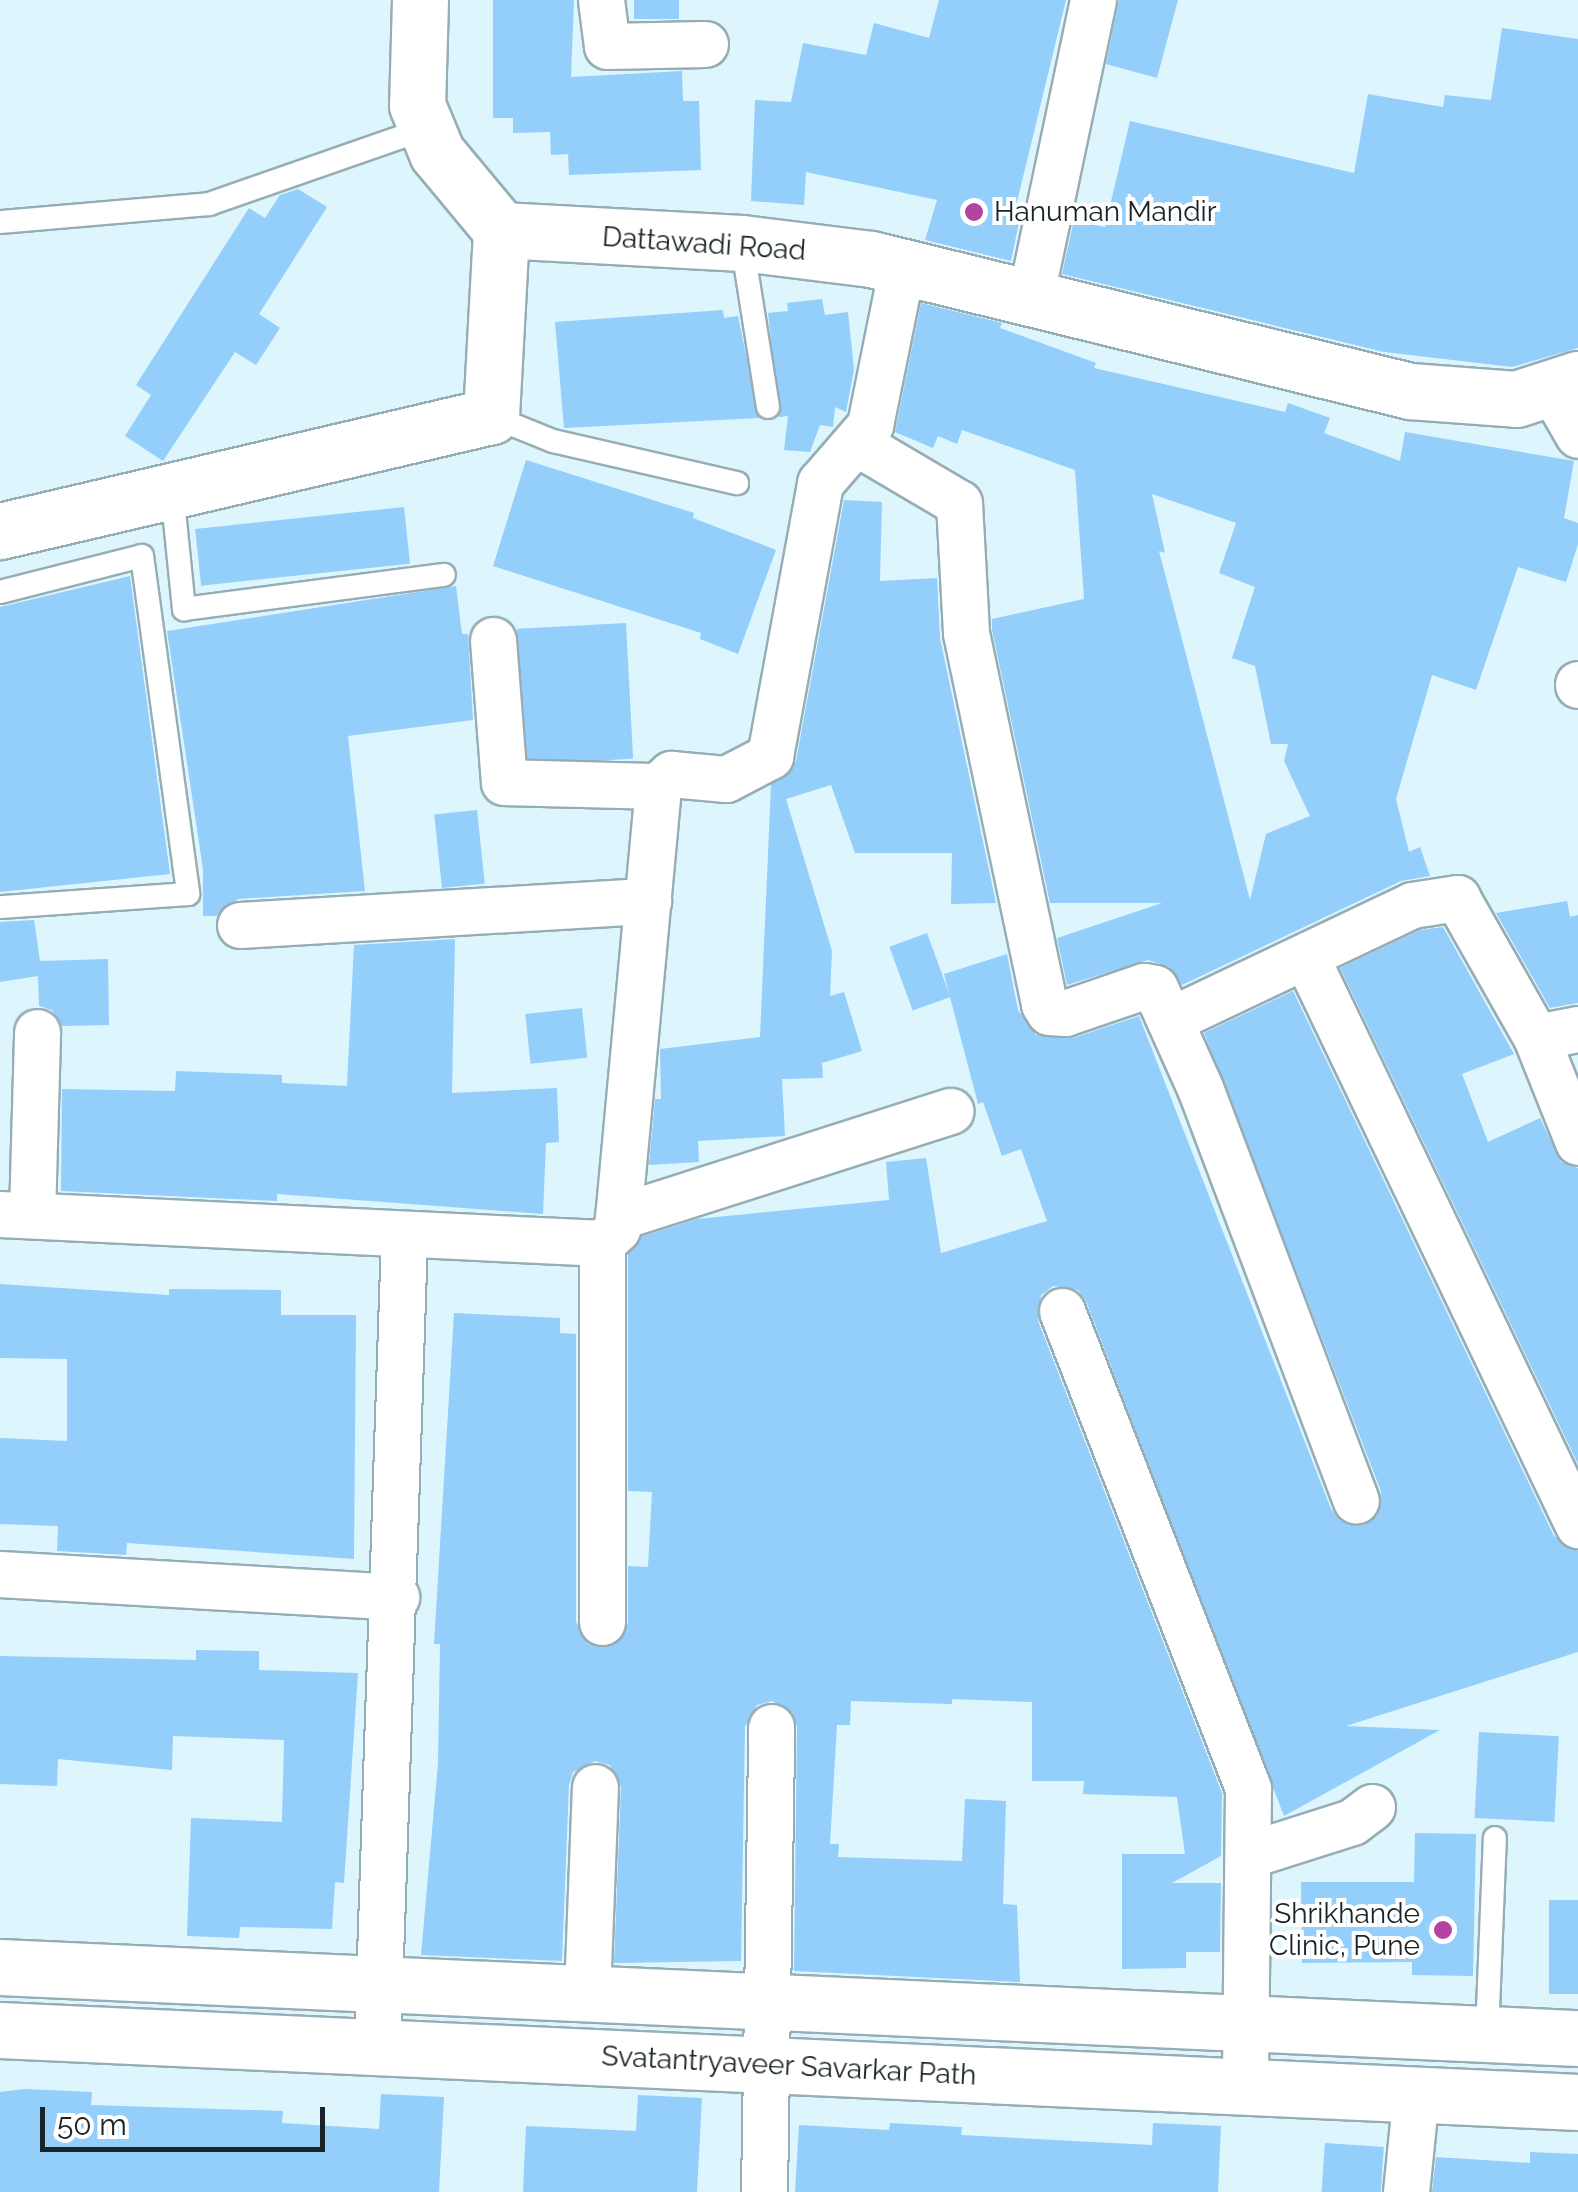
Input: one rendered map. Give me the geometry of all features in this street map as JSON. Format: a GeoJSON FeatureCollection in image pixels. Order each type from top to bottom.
{"type":"FeatureCollection","features":[{"type":"Feature","properties":{"kind":"main road"},"geometry":{"type":"LineString","coordinates":[[0,531],[490,416],[501,230],[437,153],[417,105],[420,0]]}},
{"type":"Feature","properties":{"kind":"main road","name":"Dattawadi Road"},"geometry":{"type":"LineString","coordinates":[[501,230],[742,243],[902,266],[1410,391],[1516,399],[1564,383]]}},
{"type":"Feature","properties":{"kind":"main road"},"geometry":{"type":"LineString","coordinates":[[0,1967],[1578,2038]]}},
{"type":"Feature","properties":{"kind":"main road","name":"Svatantryaveer Savarkar Path"},"geometry":{"type":"LineString","coordinates":[[0,2030],[1578,2102]]}},
{"type":"Feature","properties":{"kind":"street"},"geometry":{"type":"LineString","coordinates":[[600,0],[606,46],[705,44]]}},
{"type":"Feature","properties":{"kind":"street"},"geometry":{"type":"LineString","coordinates":[[1030,299],[1094,0]]}},
{"type":"Feature","properties":{"kind":"street"},"geometry":{"type":"LineString","coordinates":[[493,640],[504,782],[658,786],[672,774],[726,779],[770,756],[820,483],[857,443],[876,407],[902,266]]}},
{"type":"Feature","properties":{"kind":"street"},"geometry":{"type":"LineString","coordinates":[[1564,383],[1578,434]]}},
{"type":"Feature","properties":{"kind":"street"},"geometry":{"type":"LineString","coordinates":[[857,443],[958,503],[966,633],[1044,1004],[1049,1012],[1065,1013],[1150,984],[1170,1020],[1356,1500]]}},
{"type":"Feature","properties":{"kind":"street"},"geometry":{"type":"LineString","coordinates":[[602,1622],[610,1230],[658,786]]}},
{"type":"Feature","properties":{"kind":"street"},"geometry":{"type":"LineString","coordinates":[[1170,1020],[1412,905],[1457,898],[1557,1033],[1578,1142]]}},
{"type":"Feature","properties":{"kind":"street"},"geometry":{"type":"LineString","coordinates":[[240,925],[648,900]]}},
{"type":"Feature","properties":{"kind":"street"},"geometry":{"type":"LineString","coordinates":[[1306,956],[1578,1525]]}},
{"type":"Feature","properties":{"kind":"street"},"geometry":{"type":"LineString","coordinates":[[37,1032],[16,1215],[404,1238],[610,1230],[950,1111]]}},
{"type":"Feature","properties":{"kind":"street"},"geometry":{"type":"LineString","coordinates":[[377,2046],[396,1597],[404,1238]]}},
{"type":"Feature","properties":{"kind":"street"},"geometry":{"type":"LineString","coordinates":[[1062,1311],[1248,1788],[1246,2087]]}},
{"type":"Feature","properties":{"kind":"street"},"geometry":{"type":"LineString","coordinates":[[0,1574],[396,1597]]}},
{"type":"Feature","properties":{"kind":"street"},"geometry":{"type":"LineString","coordinates":[[764,2192],[770,2002],[771,1728]]}},
{"type":"Feature","properties":{"kind":"street"},"geometry":{"type":"LineString","coordinates":[[587,1994],[595,1787]]}},
{"type":"Feature","properties":{"kind":"street"},"geometry":{"type":"LineString","coordinates":[[1248,1855],[1352,1822],[1372,1807]]}},
{"type":"Feature","properties":{"kind":"street"},"geometry":{"type":"LineString","coordinates":[[1406,2192],[1416,2094]]}},
{"type":"Feature","properties":{"kind":"lane"},"geometry":{"type":"LineString","coordinates":[[0,222],[209,204],[427,128]]}},
{"type":"Feature","properties":{"kind":"lane"},"geometry":{"type":"LineString","coordinates":[[742,243],[768,407]]}},
{"type":"Feature","properties":{"kind":"lane"},"geometry":{"type":"LineString","coordinates":[[490,416],[553,441],[737,483]]}},
{"type":"Feature","properties":{"kind":"lane"},"geometry":{"type":"LineString","coordinates":[[172,490],[184,610],[444,575]]}},
{"type":"Feature","properties":{"kind":"lane"},"geometry":{"type":"LineString","coordinates":[[0,592],[142,556],[188,894],[0,907]]}},
{"type":"Feature","properties":{"kind":"lane"},"geometry":{"type":"LineString","coordinates":[[1488,2034],[1495,1838]]}},
{"type":"Feature","properties":{"kind":"building"},"geometry":{"type":"Polygon","coordinates":[[[493,0],[574,0],[571,77],[682,71],[683,101],[699,101],[701,170],[569,175],[568,154],[551,155],[550,132],[513,133],[513,118],[493,118],[493,0]]]}},
{"type":"Feature","properties":{"kind":"building"},"geometry":{"type":"Polygon","coordinates":[[[634,0],[679,0],[679,19],[634,19],[634,0]]]}},
{"type":"Feature","properties":{"kind":"building"},"geometry":{"type":"Polygon","coordinates":[[[939,0],[1066,0],[1016,206],[1022,208],[1011,261],[925,240],[937,200],[806,172],[804,205],[751,201],[755,100],[791,102],[803,43],[866,55],[874,23],[929,38],[939,0]]]}},
{"type":"Feature","properties":{"kind":"building"},"geometry":{"type":"Polygon","coordinates":[[[1119,0],[1178,0],[1157,78],[1106,64],[1119,0]]]}},
{"type":"Feature","properties":{"kind":"building"},"geometry":{"type":"Polygon","coordinates":[[[1502,28],[1578,39],[1578,348],[1512,367],[1384,352],[1062,274],[1074,220],[1105,227],[1130,121],[1354,173],[1368,94],[1443,107],[1445,95],[1491,100],[1502,28]]]}},
{"type":"Feature","properties":{"kind":"building"},"geometry":{"type":"Polygon","coordinates":[[[298,189],[327,207],[259,314],[280,328],[256,365],[235,352],[163,461],[125,436],[151,395],[136,385],[249,208],[265,218],[280,195],[298,189]]]}},
{"type":"Feature","properties":{"kind":"building"},"geometry":{"type":"Polygon","coordinates":[[[822,299],[825,315],[848,312],[854,370],[846,412],[835,407],[833,427],[820,425],[810,452],[784,450],[788,416],[779,417],[768,313],[788,311],[787,303],[822,299]]]}},
{"type":"Feature","properties":{"kind":"building"},"geometry":{"type":"Polygon","coordinates":[[[921,303],[1002,323],[1000,328],[1096,363],[1094,368],[1285,412],[1288,403],[1330,418],[1324,433],[1400,461],[1405,432],[1574,461],[1564,518],[1578,523],[1578,544],[1566,582],[1518,567],[1476,690],[1432,675],[1396,799],[1409,852],[1420,847],[1430,876],[1401,881],[1182,985],[1170,967],[1148,960],[1067,985],[1057,938],[1162,903],[1050,903],[992,630],[992,619],[1084,599],[1075,470],[962,430],[957,444],[938,436],[933,448],[895,432],[921,303]],[[1152,494],[1165,553],[1159,551],[1250,900],[1266,834],[1310,816],[1284,761],[1288,744],[1271,744],[1255,666],[1232,658],[1255,587],[1219,573],[1236,523],[1152,494]]]}},
{"type":"Feature","properties":{"kind":"building"},"geometry":{"type":"Polygon","coordinates":[[[723,310],[724,318],[738,316],[759,418],[564,428],[555,322],[723,310]]]}},
{"type":"Feature","properties":{"kind":"building"},"geometry":{"type":"Polygon","coordinates":[[[526,460],[694,513],[693,518],[776,550],[738,654],[700,639],[701,633],[493,566],[526,460]]]}},
{"type":"Feature","properties":{"kind":"building"},"geometry":{"type":"Polygon","coordinates":[[[844,500],[882,502],[880,581],[937,578],[940,638],[996,903],[951,904],[952,853],[855,853],[831,785],[786,799],[832,951],[830,996],[844,992],[862,1051],[822,1063],[823,1078],[782,1079],[785,1136],[698,1141],[699,1162],[649,1165],[655,1099],[661,1099],[660,1049],[760,1037],[771,785],[796,761],[844,500]]]}},
{"type":"Feature","properties":{"kind":"building"},"geometry":{"type":"Polygon","coordinates":[[[404,507],[410,564],[201,586],[195,529],[404,507]]]}},
{"type":"Feature","properties":{"kind":"building"},"geometry":{"type":"Polygon","coordinates":[[[130,576],[170,874],[0,892],[0,607],[130,576]]]}},
{"type":"Feature","properties":{"kind":"building"},"geometry":{"type":"Polygon","coordinates":[[[456,586],[462,634],[468,634],[473,720],[348,736],[365,891],[238,899],[216,916],[203,916],[203,869],[167,631],[456,586]]]}},
{"type":"Feature","properties":{"kind":"building"},"geometry":{"type":"Polygon","coordinates":[[[626,623],[633,759],[524,765],[517,629],[626,623]]]}},
{"type":"Feature","properties":{"kind":"building"},"geometry":{"type":"Polygon","coordinates":[[[477,810],[485,884],[442,888],[434,814],[477,810]]]}},
{"type":"Feature","properties":{"kind":"building"},"geometry":{"type":"Polygon","coordinates":[[[1567,901],[1570,917],[1578,915],[1578,1003],[1550,1008],[1496,913],[1567,901]]]}},
{"type":"Feature","properties":{"kind":"building"},"geometry":{"type":"Polygon","coordinates":[[[34,920],[40,961],[108,959],[109,1025],[62,1026],[52,1010],[39,1006],[38,976],[0,982],[0,922],[34,920]]]}},
{"type":"Feature","properties":{"kind":"building"},"geometry":{"type":"Polygon","coordinates":[[[1443,927],[1514,1054],[1462,1074],[1488,1142],[1540,1118],[1561,1162],[1578,1168],[1578,1464],[1340,968],[1420,930],[1443,927]]]}},
{"type":"Feature","properties":{"kind":"building"},"geometry":{"type":"Polygon","coordinates":[[[927,933],[950,997],[913,1011],[889,947],[927,933]]]}},
{"type":"Feature","properties":{"kind":"building"},"geometry":{"type":"Polygon","coordinates":[[[455,939],[452,1093],[557,1088],[559,1142],[546,1143],[543,1214],[277,1194],[277,1201],[61,1191],[62,1089],[175,1091],[176,1071],[282,1075],[282,1083],[347,1086],[354,945],[455,939]]]}},
{"type":"Feature","properties":{"kind":"building"},"geometry":{"type":"Polygon","coordinates":[[[1007,954],[1018,1010],[1036,1035],[1073,1038],[1139,1016],[1331,1509],[1340,1521],[1364,1525],[1377,1516],[1381,1491],[1204,1033],[1293,991],[1554,1536],[1578,1551],[1578,1652],[1346,1726],[1440,1730],[1284,1816],[1086,1301],[1078,1290],[1053,1286],[1041,1295],[1038,1321],[1222,1793],[1221,1856],[1172,1883],[1221,1883],[1220,1952],[1186,1952],[1186,1968],[1122,1969],[1122,1854],[1185,1854],[1177,1797],[1083,1794],[1084,1781],[1032,1781],[1032,1702],[952,1699],[952,1704],[851,1701],[850,1725],[837,1725],[830,1844],[839,1844],[838,1857],[962,1861],[965,1799],[1006,1801],[1003,1904],[1017,1905],[1020,1982],[794,1971],[797,1727],[793,1713],[772,1701],[757,1705],[745,1727],[741,1961],[614,1963],[621,1787],[610,1765],[595,1761],[573,1772],[569,1785],[562,1961],[421,1955],[438,1763],[440,1644],[434,1644],[454,1313],[560,1318],[560,1333],[576,1334],[576,1622],[588,1644],[614,1645],[628,1623],[628,1566],[648,1567],[652,1492],[628,1491],[628,1254],[640,1237],[697,1219],[889,1200],[886,1162],[926,1158],[941,1253],[1047,1221],[1021,1149],[1002,1156],[983,1102],[978,1104],[944,974],[1007,954]]]}},
{"type":"Feature","properties":{"kind":"building"},"geometry":{"type":"Polygon","coordinates":[[[582,1008],[587,1058],[531,1064],[525,1014],[582,1008]]]}},
{"type":"Feature","properties":{"kind":"building"},"geometry":{"type":"Polygon","coordinates":[[[0,1284],[169,1295],[169,1289],[281,1290],[281,1315],[356,1315],[354,1559],[127,1543],[126,1555],[57,1551],[58,1526],[0,1524],[0,1438],[67,1441],[67,1359],[0,1358],[0,1284]]]}},
{"type":"Feature","properties":{"kind":"building"},"geometry":{"type":"Polygon","coordinates":[[[196,1650],[259,1651],[259,1670],[358,1673],[344,1883],[335,1882],[332,1929],[240,1927],[239,1938],[187,1936],[191,1818],[282,1822],[284,1740],[173,1736],[172,1770],[58,1759],[57,1786],[0,1784],[0,1656],[196,1660],[196,1650]]]}},
{"type":"Feature","properties":{"kind":"building"},"geometry":{"type":"Polygon","coordinates":[[[1479,1732],[1559,1736],[1554,1822],[1474,1818],[1479,1732]]]}},
{"type":"Feature","properties":{"kind":"building"},"geometry":{"type":"Polygon","coordinates":[[[1415,1833],[1476,1834],[1473,1976],[1412,1975],[1412,1962],[1302,1963],[1301,1882],[1414,1882],[1415,1833]]]}},
{"type":"Feature","properties":{"kind":"building"},"geometry":{"type":"Polygon","coordinates":[[[1549,1900],[1578,1900],[1578,1994],[1549,1994],[1549,1900]]]}},
{"type":"Feature","properties":{"kind":"building"},"geometry":{"type":"Polygon","coordinates":[[[0,2092],[92,2092],[91,2105],[283,2111],[282,2123],[379,2129],[381,2094],[444,2097],[439,2192],[0,2192],[0,2092]]]}},
{"type":"Feature","properties":{"kind":"building"},"geometry":{"type":"Polygon","coordinates":[[[638,2095],[702,2098],[697,2192],[523,2192],[526,2126],[636,2131],[638,2095]]]}},
{"type":"Feature","properties":{"kind":"building"},"geometry":{"type":"Polygon","coordinates":[[[890,2123],[962,2127],[961,2135],[1152,2145],[1153,2123],[1221,2126],[1218,2192],[795,2192],[799,2125],[889,2130],[890,2123]]]}},
{"type":"Feature","properties":{"kind":"building"},"geometry":{"type":"Polygon","coordinates":[[[1325,2143],[1384,2147],[1381,2192],[1322,2192],[1325,2143]]]}},
{"type":"Feature","properties":{"kind":"building"},"geometry":{"type":"Polygon","coordinates":[[[1530,2152],[1578,2154],[1578,2192],[1432,2192],[1436,2157],[1530,2163],[1530,2152]]]}},
{"type":"Feature","properties":{"kind":"place","name":"Hanuman Mandir"},"geometry":{"type":"Point","coordinates":[974,212]}},
{"type":"Feature","properties":{"kind":"place","name":"Shrikhande Clinic, Pune"},"geometry":{"type":"Point","coordinates":[1443,1930]}}]}
